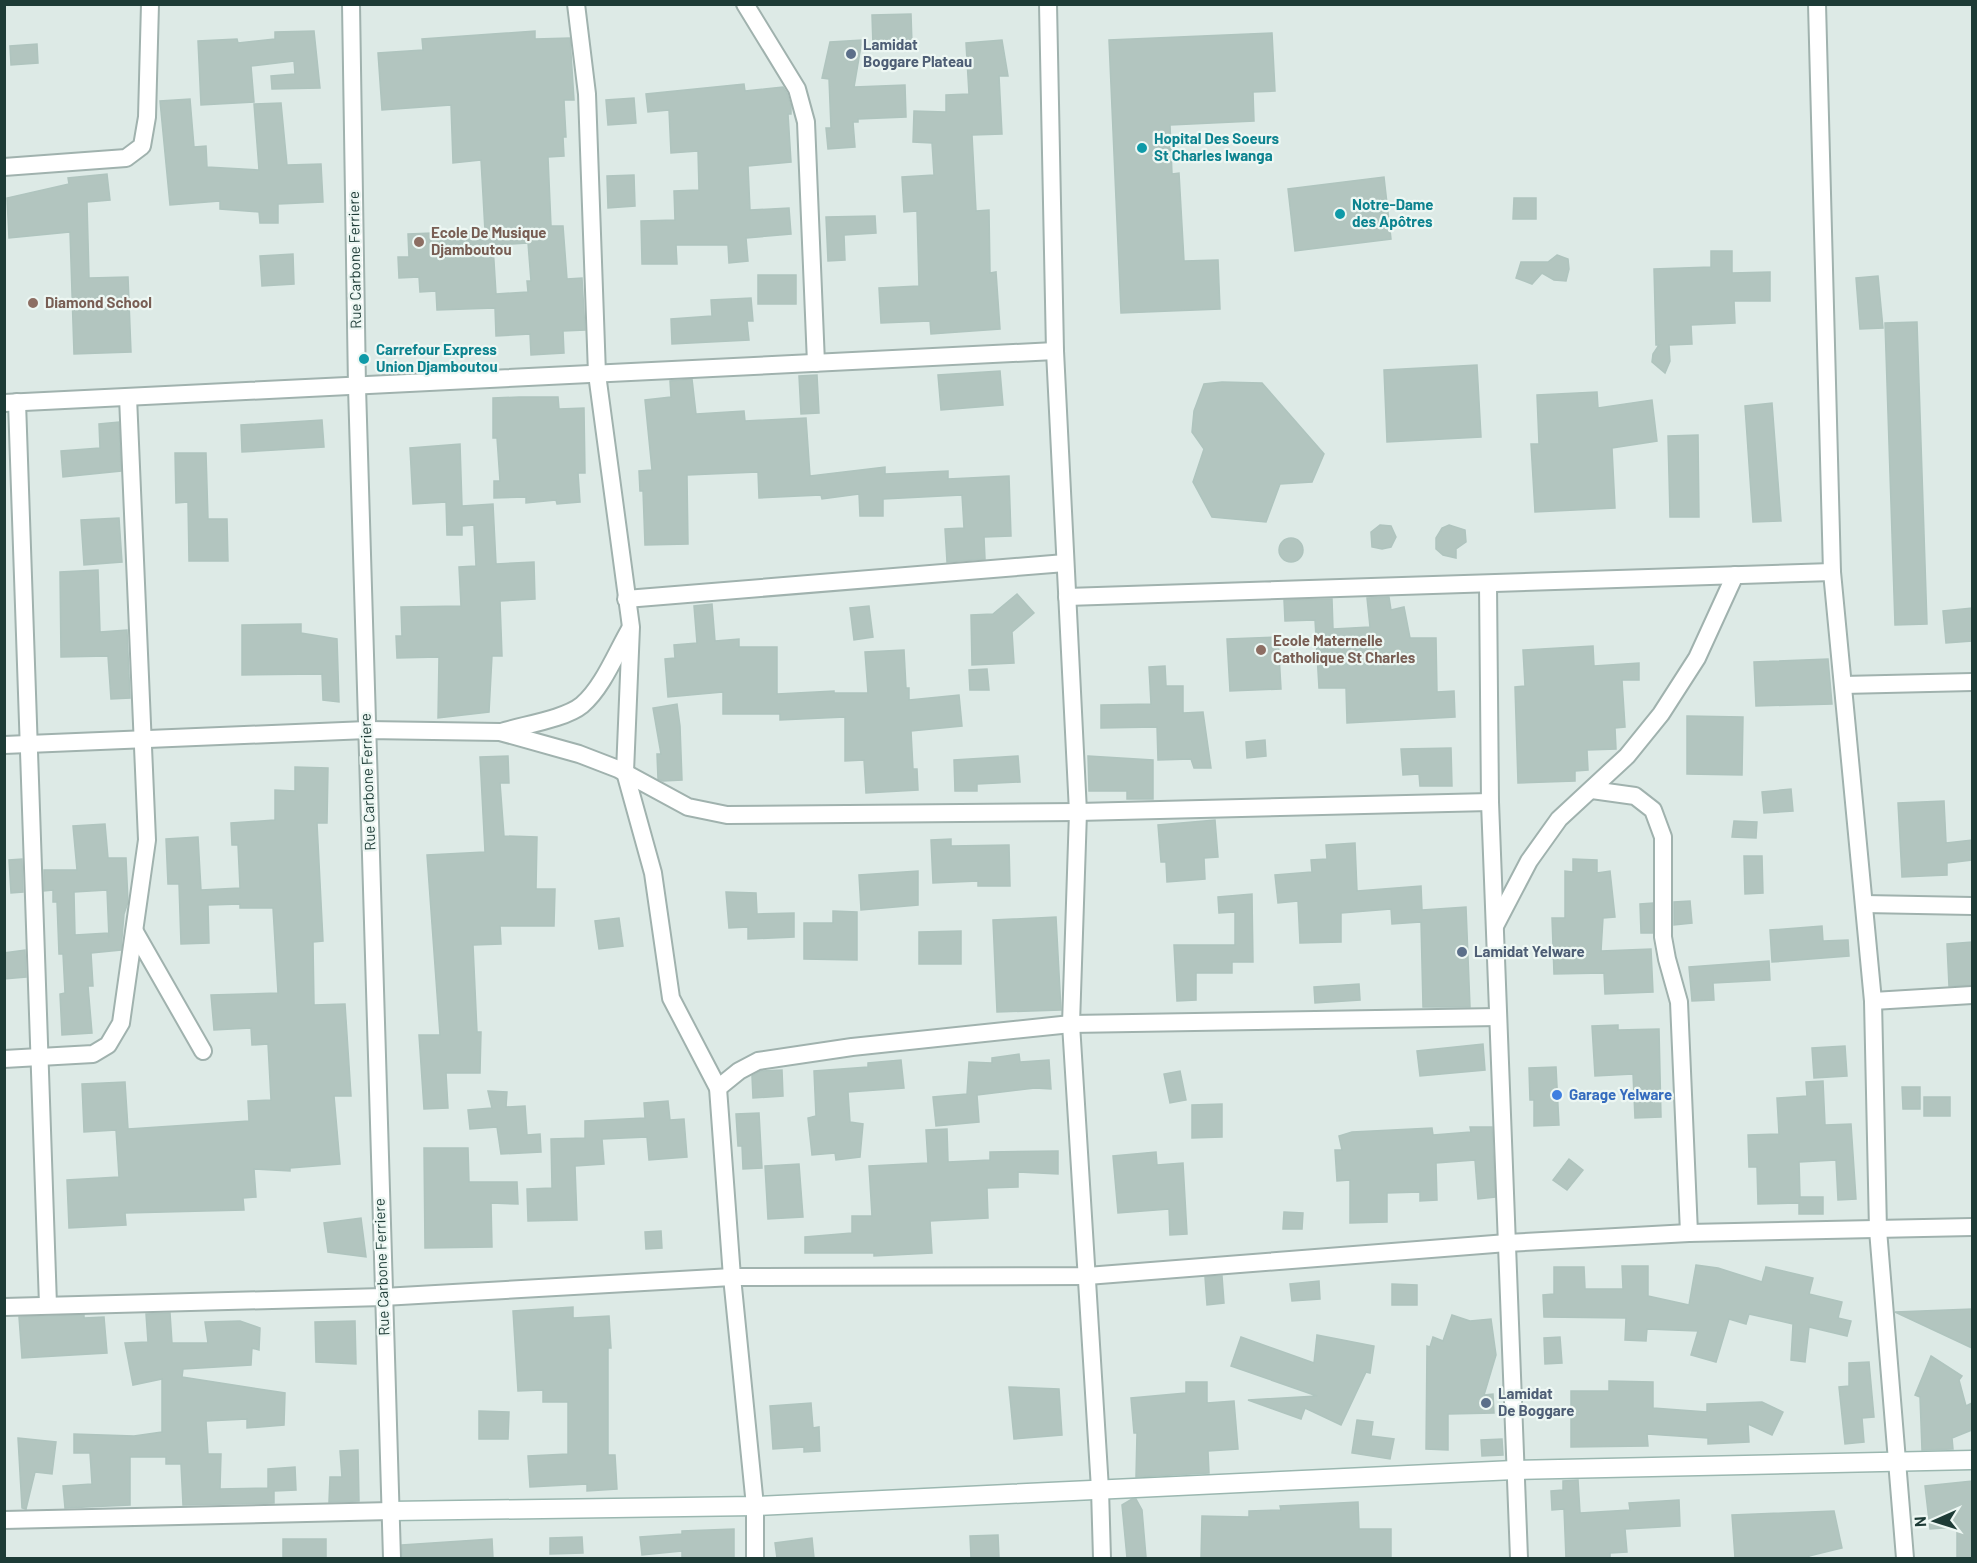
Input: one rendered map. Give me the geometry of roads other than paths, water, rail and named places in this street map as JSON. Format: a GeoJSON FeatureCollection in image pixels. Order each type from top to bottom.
{"type":"FeatureCollection","features":[{"type":"Feature","properties":{"kind":"street"},"geometry":{"type":"LineString","coordinates":[[4,167],[126,158],[142,146],[147,117],[150,4]]}},
{"type":"Feature","properties":{"kind":"street","name":"Rue Carbone Ferriere"},"geometry":{"type":"LineString","coordinates":[[351,4],[357,387],[392,1558]]}},
{"type":"Feature","properties":{"kind":"street"},"geometry":{"type":"LineString","coordinates":[[576,4],[587,94],[597,374],[631,627],[626,772],[653,873],[671,998],[718,1088],[732,1277],[755,1506],[755,1558]]}},
{"type":"Feature","properties":{"kind":"street"},"geometry":{"type":"LineString","coordinates":[[745,4],[797,89],[806,122],[816,363]]}},
{"type":"Feature","properties":{"kind":"street"},"geometry":{"type":"LineString","coordinates":[[1048,4],[1055,351],[1078,812],[1071,1024],[1100,1489],[1102,1558]]}},
{"type":"Feature","properties":{"kind":"street"},"geometry":{"type":"LineString","coordinates":[[1817,4],[1832,572],[1873,1001],[1878,1230],[1899,1463],[1905,1558]]}},
{"type":"Feature","properties":{"kind":"street"},"geometry":{"type":"LineString","coordinates":[[48,1305],[28,744],[11,403],[1055,351]]}},
{"type":"Feature","properties":{"kind":"street"},"geometry":{"type":"LineString","coordinates":[[4,1059],[93,1054],[108,1045],[121,1023],[147,840],[128,397]]}},
{"type":"Feature","properties":{"kind":"street"},"geometry":{"type":"LineString","coordinates":[[626,599],[1065,563]]}},
{"type":"Feature","properties":{"kind":"street"},"geometry":{"type":"LineString","coordinates":[[1067,597],[1832,572]]}},
{"type":"Feature","properties":{"kind":"street"},"geometry":{"type":"LineString","coordinates":[[1495,927],[1529,861],[1559,819],[1627,756],[1661,714],[1697,658],[1735,575]]}},
{"type":"Feature","properties":{"kind":"street"},"geometry":{"type":"LineString","coordinates":[[1488,584],[1490,802],[1519,1558]]}},
{"type":"Feature","properties":{"kind":"street"},"geometry":{"type":"LineString","coordinates":[[500,732],[566,713],[581,706],[595,690],[631,627]]}},
{"type":"Feature","properties":{"kind":"street"},"geometry":{"type":"LineString","coordinates":[[1843,686],[1972,682]]}},
{"type":"Feature","properties":{"kind":"street"},"geometry":{"type":"LineString","coordinates":[[4,745],[367,730],[500,732],[579,754],[626,772],[688,807],[727,815],[1078,812],[1490,802]]}},
{"type":"Feature","properties":{"kind":"street"},"geometry":{"type":"LineString","coordinates":[[1592,790],[1635,796],[1653,810],[1663,837],[1663,937],[1679,1002],[1689,1233]]}},
{"type":"Feature","properties":{"kind":"street"},"geometry":{"type":"LineString","coordinates":[[1864,904],[1972,906]]}},
{"type":"Feature","properties":{"kind":"street"},"geometry":{"type":"LineString","coordinates":[[135,932],[203,1051]]}},
{"type":"Feature","properties":{"kind":"street"},"geometry":{"type":"LineString","coordinates":[[1873,1001],[1972,995]]}},
{"type":"Feature","properties":{"kind":"street"},"geometry":{"type":"LineString","coordinates":[[718,1088],[739,1071],[758,1061],[852,1047],[1071,1024],[1498,1017]]}},
{"type":"Feature","properties":{"kind":"street"},"geometry":{"type":"LineString","coordinates":[[4,1306],[383,1297],[732,1277],[1087,1276],[1507,1243],[1689,1233],[1972,1227]]}},
{"type":"Feature","properties":{"kind":"street"},"geometry":{"type":"LineString","coordinates":[[4,1520],[755,1506],[1514,1470],[1972,1460]]}},
{"type":"Feature","properties":{"kind":"place","name":"Lamidat Boggare Plateau"},"geometry":{"type":"Point","coordinates":[851,54]}},
{"type":"Feature","properties":{"kind":"place","name":"Hopital Des Soeurs St Charles Iwanga"},"geometry":{"type":"Point","coordinates":[1142,148]}},
{"type":"Feature","properties":{"kind":"place","name":"Notre-Dame des Apôtres"},"geometry":{"type":"Point","coordinates":[1340,214]}},
{"type":"Feature","properties":{"kind":"place","name":"Ecole De Musique Djamboutou"},"geometry":{"type":"Point","coordinates":[419,242]}},
{"type":"Feature","properties":{"kind":"place","name":"Diamond School"},"geometry":{"type":"Point","coordinates":[33,303]}},
{"type":"Feature","properties":{"kind":"place","name":"Carrefour Express Union Djamboutou"},"geometry":{"type":"Point","coordinates":[364,359]}},
{"type":"Feature","properties":{"kind":"place","name":"Ecole Maternelle Catholique St Charles"},"geometry":{"type":"Point","coordinates":[1261,650]}},
{"type":"Feature","properties":{"kind":"place","name":"Lamidat Yelware"},"geometry":{"type":"Point","coordinates":[1462,952]}},
{"type":"Feature","properties":{"kind":"place","name":"Garage Yelware"},"geometry":{"type":"Point","coordinates":[1557,1095]}},
{"type":"Feature","properties":{"kind":"place","name":"Lamidat De Boggare"},"geometry":{"type":"Point","coordinates":[1486,1403]}}]}
